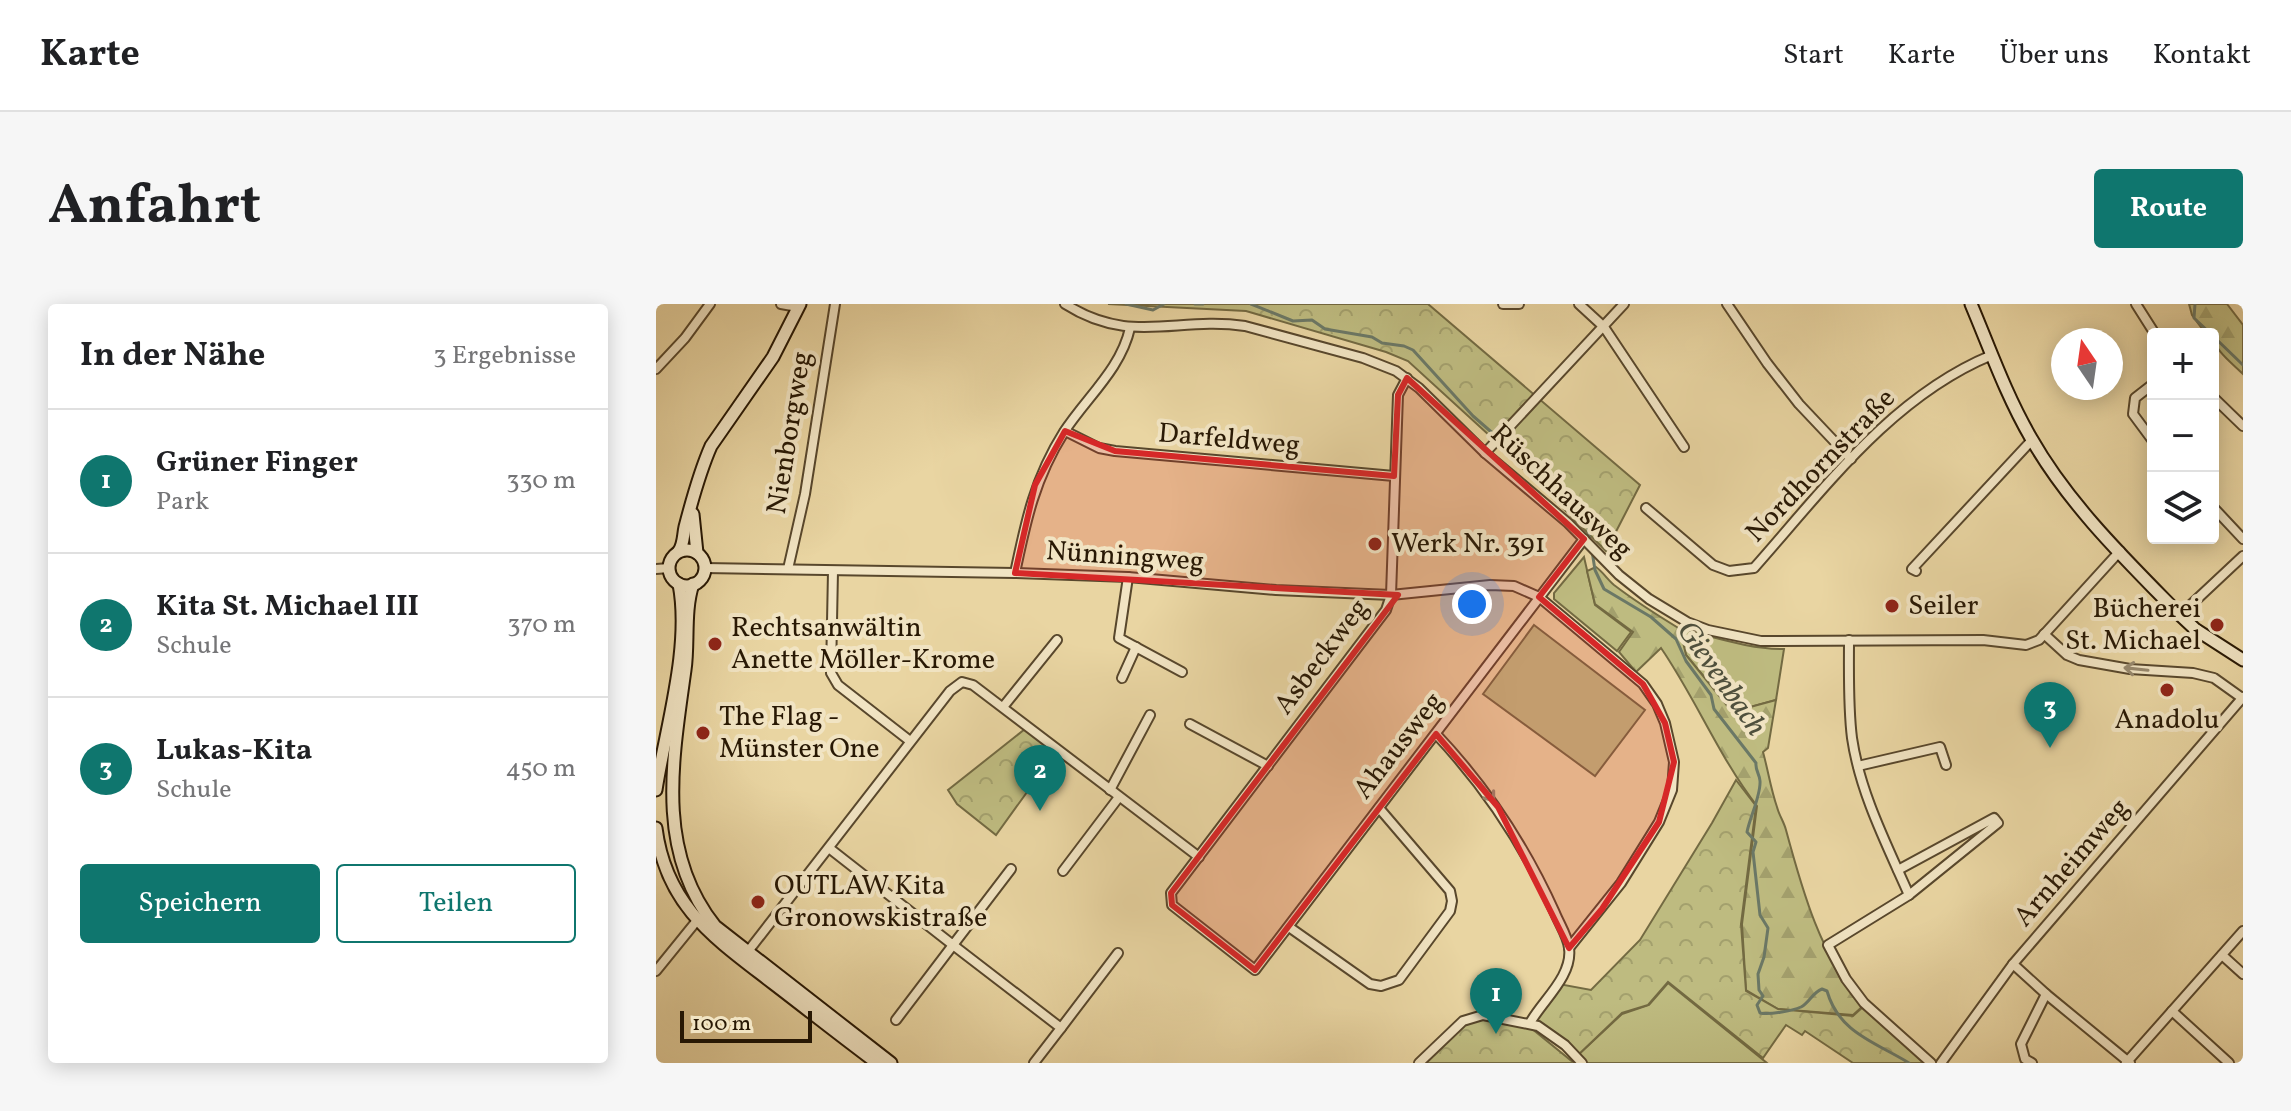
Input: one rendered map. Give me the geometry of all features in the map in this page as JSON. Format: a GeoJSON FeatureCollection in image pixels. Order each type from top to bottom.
{"type":"FeatureCollection","features":[{"type":"Feature","properties":{"kind":"street"},"geometry":{"type":"LineString","coordinates":[[656,369],[685,338],[710,304]]}},
{"type":"Feature","properties":{"kind":"street"},"geometry":{"type":"LineString","coordinates":[[656,790],[680,645],[682,600],[679,584],[662,568],[679,551],[711,446],[773,357],[798,305],[781,304]]}},
{"type":"Feature","properties":{"kind":"street","name":"Nienborgweg"},"geometry":{"type":"LineString","coordinates":[[788,569],[805,494],[835,304]]}},
{"type":"Feature","properties":{"kind":"street","name":"Rüschhausweg"},"geometry":{"type":"LineString","coordinates":[[1065,304],[1103,323],[1130,328],[1221,324],[1245,326],[1386,365],[1407,378],[1485,453],[1541,498],[1619,575],[1649,599],[1687,622],[1708,630],[1761,641],[1983,640],[2026,645],[2039,640],[2044,634]]}},
{"type":"Feature","properties":{"kind":"street"},"geometry":{"type":"LineString","coordinates":[[1503,304],[1519,304]]}},
{"type":"Feature","properties":{"kind":"street"},"geometry":{"type":"LineString","coordinates":[[1579,304],[1604,327],[1684,447]]}},
{"type":"Feature","properties":{"kind":"street"},"geometry":{"type":"LineString","coordinates":[[1485,453],[1624,304]]}},
{"type":"Feature","properties":{"kind":"street"},"geometry":{"type":"LineString","coordinates":[[1727,304],[1799,404],[1851,459]]}},
{"type":"Feature","properties":{"kind":"street"},"geometry":{"type":"LineString","coordinates":[[1971,304],[2013,405],[2060,483],[2180,615],[2195,629],[2243,660]]}},
{"type":"Feature","properties":{"kind":"street"},"geometry":{"type":"LineString","coordinates":[[2136,304],[2151,328]]}},
{"type":"Feature","properties":{"kind":"street"},"geometry":{"type":"LineString","coordinates":[[1015,573],[1035,485],[1065,431],[1126,348],[1130,328]]}},
{"type":"Feature","properties":{"kind":"street","name":"Nordhornstraße"},"geometry":{"type":"LineString","coordinates":[[1646,508],[1713,565],[1729,571],[1754,568],[1851,459],[1912,401],[1973,363],[1992,355]]}},
{"type":"Feature","properties":{"kind":"street","name":"Asbeckweg"},"geometry":{"type":"LineString","coordinates":[[1245,963],[1172,905],[1171,893],[1386,610],[1391,595],[1398,395],[1407,378]]}},
{"type":"Feature","properties":{"kind":"street"},"geometry":{"type":"LineString","coordinates":[[2147,389],[2135,398],[2133,414],[2147,433]]}},
{"type":"Feature","properties":{"kind":"street"},"geometry":{"type":"LineString","coordinates":[[2216,400],[2243,426]]}},
{"type":"Feature","properties":{"kind":"street","name":"Darfeldweg"},"geometry":{"type":"LineString","coordinates":[[1065,431],[1099,448],[1115,451],[1394,476]]}},
{"type":"Feature","properties":{"kind":"street"},"geometry":{"type":"LineString","coordinates":[[1916,571],[1912,569],[2032,440]]}},
{"type":"Feature","properties":{"kind":"street"},"geometry":{"type":"LineString","coordinates":[[679,584],[693,584],[701,578],[705,568],[693,535],[693,506]]}},
{"type":"Feature","properties":{"kind":"street"},"geometry":{"type":"LineString","coordinates":[[2219,513],[2243,539]]}},
{"type":"Feature","properties":{"kind":"street","name":"Ahausweg"},"geometry":{"type":"LineString","coordinates":[[1245,963],[1255,970],[1584,539]]}},
{"type":"Feature","properties":{"kind":"street"},"geometry":{"type":"LineString","coordinates":[[679,551],[697,553]]}},
{"type":"Feature","properties":{"kind":"street"},"geometry":{"type":"LineString","coordinates":[[2120,551],[2044,634],[2067,655],[2079,660],[2130,669],[2193,673],[2214,678],[2243,697]]}},
{"type":"Feature","properties":{"kind":"street"},"geometry":{"type":"LineString","coordinates":[[2180,615],[2243,556]]}},
{"type":"Feature","properties":{"kind":"street","name":"Nünningweg"},"geometry":{"type":"LineString","coordinates":[[705,568],[1128,577],[1276,590],[1391,595],[1490,585],[1514,586],[1539,597]]}},
{"type":"Feature","properties":{"kind":"street"},"geometry":{"type":"LineString","coordinates":[[833,571],[831,673],[838,685],[910,741]]}},
{"type":"Feature","properties":{"kind":"street"},"geometry":{"type":"LineString","coordinates":[[1128,577],[1119,638],[1182,672]]}},
{"type":"Feature","properties":{"kind":"street"},"geometry":{"type":"LineString","coordinates":[[693,584],[686,663],[666,777],[663,813],[675,870],[700,917]]}},
{"type":"Feature","properties":{"kind":"street"},"geometry":{"type":"LineString","coordinates":[[1530,1023],[1561,979],[1569,948],[1621,883],[1659,822],[1672,790],[1674,762],[1665,723],[1643,684],[1539,597]]}},
{"type":"Feature","properties":{"kind":"street"},"geometry":{"type":"LineString","coordinates":[[1003,707],[1057,640]]}},
{"type":"Feature","properties":{"kind":"street"},"geometry":{"type":"LineString","coordinates":[[1849,640],[1851,718],[1858,766],[1874,814],[1909,895]]}},
{"type":"Feature","properties":{"kind":"street"},"geometry":{"type":"LineString","coordinates":[[1122,678],[1136,647]]}},
{"type":"Feature","properties":{"kind":"street"},"geometry":{"type":"LineString","coordinates":[[745,956],[910,741],[950,691],[962,682],[973,685],[1003,707],[1199,857]]}},
{"type":"Feature","properties":{"kind":"street","name":"Arnheimweg"},"geometry":{"type":"LineString","coordinates":[[1941,1063],[2013,964],[2243,697]]}},
{"type":"Feature","properties":{"kind":"street"},"geometry":{"type":"LineString","coordinates":[[1110,790],[1150,715]]}},
{"type":"Feature","properties":{"kind":"street"},"geometry":{"type":"LineString","coordinates":[[1190,724],[1268,766]]}},
{"type":"Feature","properties":{"kind":"street"},"geometry":{"type":"LineString","coordinates":[[1436,734],[1498,807],[1542,884],[1569,948]]}},
{"type":"Feature","properties":{"kind":"street"},"geometry":{"type":"LineString","coordinates":[[1858,766],[1940,747],[1946,765]]}},
{"type":"Feature","properties":{"kind":"street"},"geometry":{"type":"LineString","coordinates":[[1063,871],[1119,797]]}},
{"type":"Feature","properties":{"kind":"street"},"geometry":{"type":"LineString","coordinates":[[1289,927],[1370,984],[1381,986],[1399,980],[1450,911],[1452,901],[1450,891],[1379,808]]}},
{"type":"Feature","properties":{"kind":"street"},"geometry":{"type":"LineString","coordinates":[[1898,870],[1994,818],[1998,823],[1909,895],[1828,945],[1846,979],[1864,1003],[1931,1063]]}},
{"type":"Feature","properties":{"kind":"street"},"geometry":{"type":"LineString","coordinates":[[656,828],[662,859],[671,881],[700,917],[870,1058],[891,1063]]}},
{"type":"Feature","properties":{"kind":"street"},"geometry":{"type":"LineString","coordinates":[[829,848],[1061,1028]]}},
{"type":"Feature","properties":{"kind":"street"},"geometry":{"type":"LineString","coordinates":[[896,1020],[1011,869]]}},
{"type":"Feature","properties":{"kind":"street"},"geometry":{"type":"LineString","coordinates":[[656,971],[700,917]]}},
{"type":"Feature","properties":{"kind":"street"},"geometry":{"type":"LineString","coordinates":[[2013,964],[2128,1062],[2243,931]]}},
{"type":"Feature","properties":{"kind":"street"},"geometry":{"type":"LineString","coordinates":[[1034,1063],[1118,953]]}},
{"type":"Feature","properties":{"kind":"street"},"geometry":{"type":"LineString","coordinates":[[2222,955],[2243,974]]}},
{"type":"Feature","properties":{"kind":"street"},"geometry":{"type":"LineString","coordinates":[[2032,1063],[2025,1059],[2021,1044],[2046,994]]}},
{"type":"Feature","properties":{"kind":"street"},"geometry":{"type":"LineString","coordinates":[[2172,1011],[2229,1063]]}},
{"type":"Feature","properties":{"kind":"street"},"geometry":{"type":"LineString","coordinates":[[1419,1063],[1463,1021],[1473,1016],[1494,1015],[1530,1023],[1565,1045],[1582,1063]]}},
{"type":"Feature","properties":{"kind":"highlighted area"},"geometry":{"type":"Polygon","coordinates":[[[1407,378],[1584,539],[1539,597],[1643,684],[1665,723],[1674,762],[1659,822],[1602,909],[1569,948],[1498,807],[1436,734],[1255,970],[1172,905],[1171,893],[1398,595],[1015,573],[1035,485],[1065,431],[1115,451],[1394,476],[1398,395],[1407,378]]]}},
{"type":"Feature","properties":{"kind":"green space"},"geometry":{"type":"Polygon","coordinates":[[[1108,304],[1428,304],[1640,485],[1606,551],[1490,436],[1408,361],[1246,311],[1108,304]]]}},
{"type":"Feature","properties":{"kind":"green space"},"geometry":{"type":"Polygon","coordinates":[[[2189,304],[2227,304],[2243,325],[2243,374],[2219,349],[2219,328],[2202,328],[2192,315],[2189,304]]]}},
{"type":"Feature","properties":{"kind":"green space"},"geometry":{"type":"Polygon","coordinates":[[[1584,557],[1595,605],[1631,632],[1617,651],[1554,599],[1554,593],[1584,557]]]}},
{"type":"Feature","properties":{"kind":"green space"},"geometry":{"type":"Polygon","coordinates":[[[1596,567],[1622,591],[1680,629],[1686,655],[1729,708],[1743,709],[1776,700],[1768,748],[1763,752],[1771,787],[1806,900],[1824,944],[1863,1006],[1853,1015],[1778,1009],[1746,990],[1742,924],[1757,806],[1731,768],[1661,648],[1636,672],[1619,652],[1633,632],[1595,604],[1587,571],[1596,567]]]}},
{"type":"Feature","properties":{"kind":"green space"},"geometry":{"type":"Polygon","coordinates":[[[1534,625],[1645,710],[1595,776],[1483,694],[1534,625]]]}},
{"type":"Feature","properties":{"kind":"green space"},"geometry":{"type":"Polygon","coordinates":[[[1680,629],[1745,645],[1784,649],[1776,700],[1743,709],[1730,708],[1686,655],[1680,629]]]}},
{"type":"Feature","properties":{"kind":"green space"},"geometry":{"type":"Polygon","coordinates":[[[1025,729],[1056,752],[996,835],[957,804],[948,790],[1025,729]]]}},
{"type":"Feature","properties":{"kind":"green space"},"geometry":{"type":"Polygon","coordinates":[[[1736,780],[1756,806],[1741,924],[1746,991],[1778,1009],[1853,1016],[1864,1006],[1934,1063],[1853,1063],[1805,1031],[1802,1035],[1786,1025],[1763,1058],[1668,982],[1648,1005],[1622,1013],[1577,1056],[1530,1019],[1559,984],[1591,990],[1640,940],[1736,780]]]}},
{"type":"Feature","properties":{"kind":"green space"},"geometry":{"type":"Polygon","coordinates":[[[1668,983],[1767,1063],[1584,1063],[1577,1056],[1622,1014],[1649,1005],[1668,983]]]}},
{"type":"Feature","properties":{"kind":"green space"},"geometry":{"type":"Polygon","coordinates":[[[1480,1016],[1526,1024],[1574,1063],[1421,1063],[1464,1024],[1480,1016]]]}},
{"type":"Feature","properties":{"kind":"waterway","name":"Gievenbach"},"geometry":{"type":"LineString","coordinates":[[1126,304],[1153,310],[1164,304]]}},
{"type":"Feature","properties":{"kind":"waterway","name":"Gievenbach"},"geometry":{"type":"LineString","coordinates":[[1195,304],[1203,304]]}},
{"type":"Feature","properties":{"kind":"waterway","name":"Gievenbach"},"geometry":{"type":"LineString","coordinates":[[1251,304],[1293,321],[1312,320],[1325,329],[1372,337],[1382,343],[1413,350],[1473,416],[1533,472],[1551,483],[1559,495],[1577,507],[1587,520],[1590,543]]}},
{"type":"Feature","properties":{"kind":"waterway"},"geometry":{"type":"LineString","coordinates":[[2195,304],[2194,318],[2205,328]]}},
{"type":"Feature","properties":{"kind":"waterway"},"geometry":{"type":"LineString","coordinates":[[2219,342],[2243,365]]}},
{"type":"Feature","properties":{"kind":"waterway","name":"Gievenbach"},"geometry":{"type":"LineString","coordinates":[[1592,551],[1595,570],[1604,589],[1651,617],[1676,639],[1686,661],[1711,695],[1714,709],[1756,763],[1760,787],[1747,832],[1756,842],[1753,852],[1760,915],[1768,928],[1758,974],[1759,990],[1763,996],[1757,1005],[1760,1013],[1801,1007],[1822,989],[1827,991],[1840,1017],[1849,1027],[1909,1063]]}},
{"type":"Feature","properties":{"kind":"place","name":"Werk Nr. 391"},"geometry":{"type":"Point","coordinates":[1375,544]}},
{"type":"Feature","properties":{"kind":"place","name":"Seiler"},"geometry":{"type":"Point","coordinates":[1892,606]}},
{"type":"Feature","properties":{"kind":"place","name":"Bücherei St. Michael"},"geometry":{"type":"Point","coordinates":[2217,625]}},
{"type":"Feature","properties":{"kind":"place","name":"Rechtsanwältin Anette Möller-Krome"},"geometry":{"type":"Point","coordinates":[715,644]}},
{"type":"Feature","properties":{"kind":"place","name":"Anadolu"},"geometry":{"type":"Point","coordinates":[2167,690]}},
{"type":"Feature","properties":{"kind":"place","name":"The Flag - Münster One"},"geometry":{"type":"Point","coordinates":[703,733]}},
{"type":"Feature","properties":{"kind":"place","name":"Lukas-Kita"},"geometry":{"type":"Point","coordinates":[2050,748]}},
{"type":"Feature","properties":{"kind":"place","name":"Kita St. Michael III"},"geometry":{"type":"Point","coordinates":[1040,811]}},
{"type":"Feature","properties":{"kind":"place","name":"OUTLAW Kita Gronowskistraße"},"geometry":{"type":"Point","coordinates":[758,902]}},
{"type":"Feature","properties":{"kind":"place","name":"Grüner Finger"},"geometry":{"type":"Point","coordinates":[1496,1034]}}]}
